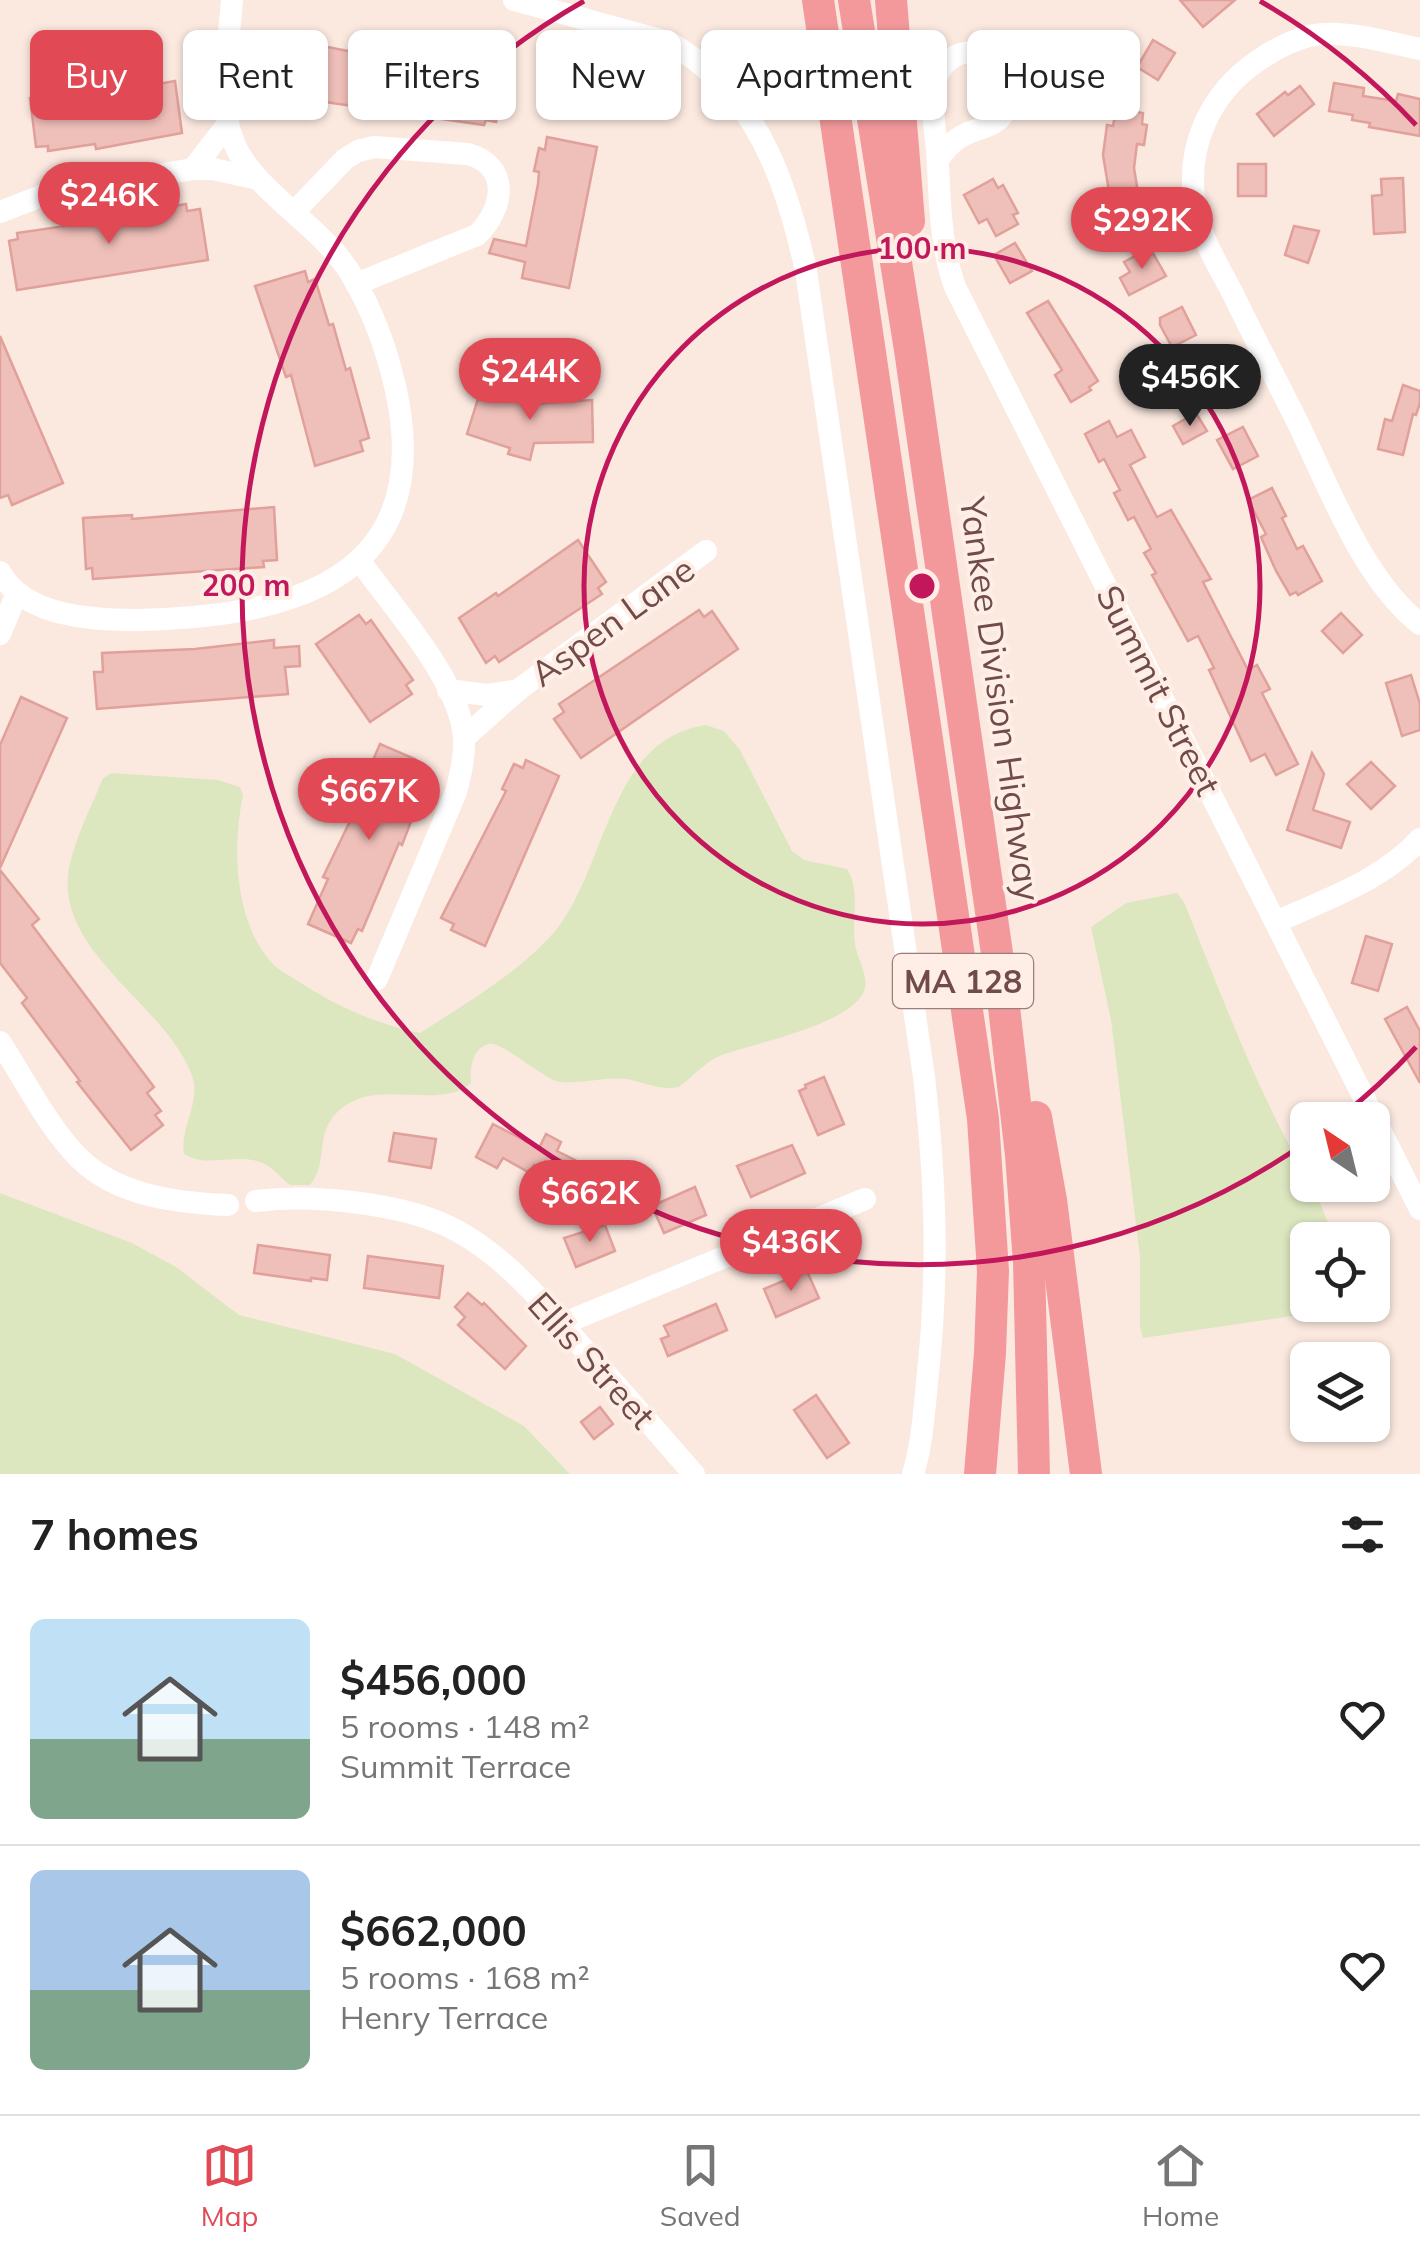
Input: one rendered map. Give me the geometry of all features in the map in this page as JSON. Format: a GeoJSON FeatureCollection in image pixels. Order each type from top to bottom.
{"type":"FeatureCollection","features":[{"type":"Feature","properties":{"kind":"highway","name":"MA 128"},"geometry":{"type":"LineString","coordinates":[[818,0],[984,1119],[993,1271],[980,1474]]}},
{"type":"Feature","properties":{"kind":"highway","name":"Yankee Division Highway"},"geometry":{"type":"LineString","coordinates":[[854,0],[984,862],[1022,1173],[1034,1379],[1034,1474]]}},
{"type":"Feature","properties":{"kind":"highway"},"geometry":{"type":"LineString","coordinates":[[891,0],[932,504]]}},
{"type":"Feature","properties":{"kind":"highway"},"geometry":{"type":"LineString","coordinates":[[984,862],[1052,1200],[1086,1474]]}},
{"type":"Feature","properties":{"kind":"street"},"geometry":{"type":"LineString","coordinates":[[0,572],[17,593],[46,608],[126,620],[194,617],[282,601],[326,583],[360,562],[380,538],[394,510],[401,484],[404,436],[383,347],[356,284],[342,261],[258,179],[240,155],[227,124],[232,0]]}},
{"type":"Feature","properties":{"kind":"street"},"geometry":{"type":"LineString","coordinates":[[514,0],[668,42],[711,70],[753,121],[786,190],[806,271],[932,1149],[937,1252],[934,1322],[913,1474]]}},
{"type":"Feature","properties":{"kind":"street"},"geometry":{"type":"LineString","coordinates":[[1420,49],[1323,34],[1291,41],[1268,54],[1227,84],[1213,107],[1198,136],[1193,184],[1205,238],[1355,537],[1394,600],[1420,624]]}},
{"type":"Feature","properties":{"kind":"street","name":"Summit Street"},"geometry":{"type":"LineString","coordinates":[[938,160],[955,140],[989,127],[1007,108],[1010,83],[1006,70],[986,54],[961,54],[940,68],[935,80],[938,160],[942,232],[955,286],[1420,1209]]}},
{"type":"Feature","properties":{"kind":"street"},"geometry":{"type":"LineString","coordinates":[[193,169],[227,124]]}},
{"type":"Feature","properties":{"kind":"street"},"geometry":{"type":"LineString","coordinates":[[295,211],[345,159],[374,147],[468,154],[483,158],[493,168],[500,194],[489,224],[478,235],[356,284]]}},
{"type":"Feature","properties":{"kind":"street"},"geometry":{"type":"LineString","coordinates":[[0,212],[49,192],[193,169],[214,169],[258,179]]}},
{"type":"Feature","properties":{"kind":"street","name":"Aspen Lane"},"geometry":{"type":"LineString","coordinates":[[464,738],[518,690],[706,551]]}},
{"type":"Feature","properties":{"kind":"street"},"geometry":{"type":"LineString","coordinates":[[360,562],[437,668],[460,719],[464,738],[463,769],[456,792],[376,979]]}},
{"type":"Feature","properties":{"kind":"street"},"geometry":{"type":"LineString","coordinates":[[0,634],[17,593]]}},
{"type":"Feature","properties":{"kind":"street","name":"Aspen Lane"},"geometry":{"type":"LineString","coordinates":[[448,690],[487,695],[518,690]]}},
{"type":"Feature","properties":{"kind":"street"},"geometry":{"type":"LineString","coordinates":[[1276,922],[1382,872],[1420,840]]}},
{"type":"Feature","properties":{"kind":"street"},"geometry":{"type":"LineString","coordinates":[[0,1042],[68,1145],[92,1169],[152,1196],[228,1204]]}},
{"type":"Feature","properties":{"kind":"street"},"geometry":{"type":"LineString","coordinates":[[562,1324],[864,1200]]}},
{"type":"Feature","properties":{"kind":"street","name":"Ellis Street"},"geometry":{"type":"LineString","coordinates":[[256,1201],[349,1202],[432,1219],[459,1232],[510,1270],[694,1474]]}},
{"type":"Feature","properties":{"kind":"green space"},"geometry":{"type":"Polygon","coordinates":[[[706,725],[724,731],[740,750],[792,851],[804,860],[847,869],[851,877],[855,944],[866,983],[858,1000],[844,1012],[716,1058],[679,1087],[672,1088],[618,1078],[556,1081],[489,1044],[476,1054],[471,1083],[458,1091],[373,1095],[342,1108],[327,1127],[319,1167],[310,1185],[290,1185],[257,1161],[210,1161],[184,1154],[194,1094],[191,1073],[177,1047],[92,948],[76,922],[68,894],[73,852],[103,778],[112,773],[218,780],[240,787],[243,795],[238,838],[239,884],[251,929],[261,948],[278,969],[323,997],[370,1018],[420,1033],[494,984],[546,941],[575,900],[630,777],[650,753],[674,735],[706,725]]]}},
{"type":"Feature","properties":{"kind":"green space"},"geometry":{"type":"Polygon","coordinates":[[[1177,893],[1184,902],[1256,1077],[1290,1146],[1290,1202],[1320,1202],[1328,1222],[1290,1222],[1290,1316],[1143,1338],[1140,1257],[1111,1020],[1091,927],[1126,903],[1177,893]]]}},
{"type":"Feature","properties":{"kind":"green space"},"geometry":{"type":"Polygon","coordinates":[[[0,1193],[132,1243],[176,1267],[239,1315],[395,1354],[524,1426],[570,1474],[0,1474],[0,1193]]]}},
{"type":"Feature","properties":{"kind":"building"},"geometry":{"type":"Polygon","coordinates":[[[1180,0],[1235,0],[1203,27],[1180,0]]]}},
{"type":"Feature","properties":{"kind":"building"},"geometry":{"type":"Polygon","coordinates":[[[1153,40],[1175,53],[1158,80],[1140,69],[1153,40]]]}},
{"type":"Feature","properties":{"kind":"building"},"geometry":{"type":"Polygon","coordinates":[[[328,47],[348,51],[348,105],[328,102],[328,47]]]}},
{"type":"Feature","properties":{"kind":"building"},"geometry":{"type":"Polygon","coordinates":[[[175,81],[182,133],[96,149],[95,144],[48,151],[48,146],[36,147],[33,120],[163,120],[163,83],[175,81]]]}},
{"type":"Feature","properties":{"kind":"building"},"geometry":{"type":"Polygon","coordinates":[[[1334,83],[1364,88],[1363,96],[1396,101],[1398,94],[1420,99],[1420,136],[1369,127],[1370,123],[1352,120],[1353,115],[1329,111],[1334,83]]]}},
{"type":"Feature","properties":{"kind":"building"},"geometry":{"type":"Polygon","coordinates":[[[1300,86],[1314,104],[1274,136],[1257,114],[1285,92],[1288,95],[1300,86]]]}},
{"type":"Feature","properties":{"kind":"building"},"geometry":{"type":"Polygon","coordinates":[[[1140,113],[1142,124],[1147,125],[1144,145],[1137,144],[1134,168],[1141,211],[1113,216],[1103,155],[1107,125],[1113,126],[1114,120],[1140,120],[1140,113]]]}},
{"type":"Feature","properties":{"kind":"building"},"geometry":{"type":"Polygon","coordinates":[[[449,120],[486,120],[484,125],[449,120]]]}},
{"type":"Feature","properties":{"kind":"building"},"geometry":{"type":"Polygon","coordinates":[[[547,137],[597,147],[569,288],[522,278],[525,262],[489,253],[494,239],[526,246],[538,184],[539,172],[534,171],[539,148],[545,150],[547,137]]]}},
{"type":"Feature","properties":{"kind":"building"},"geometry":{"type":"Polygon","coordinates":[[[1238,164],[1266,164],[1266,196],[1238,196],[1238,164]]]}},
{"type":"Feature","properties":{"kind":"building"},"geometry":{"type":"Polygon","coordinates":[[[1403,178],[1405,232],[1374,234],[1372,196],[1382,195],[1381,179],[1403,178]]]}},
{"type":"Feature","properties":{"kind":"building"},"geometry":{"type":"Polygon","coordinates":[[[993,179],[998,188],[1003,185],[1018,213],[1013,215],[1018,224],[996,236],[987,219],[979,223],[964,195],[993,179]]]}},
{"type":"Feature","properties":{"kind":"building"},"geometry":{"type":"Polygon","coordinates":[[[186,204],[187,211],[200,209],[208,260],[17,290],[9,241],[18,239],[17,233],[186,204]]]}},
{"type":"Feature","properties":{"kind":"building"},"geometry":{"type":"Polygon","coordinates":[[[1294,226],[1319,231],[1308,263],[1285,255],[1294,226]]]}},
{"type":"Feature","properties":{"kind":"building"},"geometry":{"type":"Polygon","coordinates":[[[1015,243],[1032,271],[1010,283],[994,255],[1015,243]]]}},
{"type":"Feature","properties":{"kind":"building"},"geometry":{"type":"Polygon","coordinates":[[[1150,248],[1166,276],[1129,295],[1120,278],[1130,272],[1124,262],[1150,248]]]}},
{"type":"Feature","properties":{"kind":"building"},"geometry":{"type":"Polygon","coordinates":[[[305,271],[308,282],[315,279],[346,370],[350,368],[369,438],[360,441],[363,451],[315,466],[291,375],[286,377],[255,286],[305,271]]]}},
{"type":"Feature","properties":{"kind":"building"},"geometry":{"type":"Polygon","coordinates":[[[1048,301],[1098,381],[1071,402],[1055,375],[1062,370],[1027,313],[1048,301]]]}},
{"type":"Feature","properties":{"kind":"building"},"geometry":{"type":"Polygon","coordinates":[[[1182,307],[1196,335],[1172,347],[1160,318],[1182,307]]]}},
{"type":"Feature","properties":{"kind":"building"},"geometry":{"type":"Polygon","coordinates":[[[0,336],[63,483],[12,505],[8,495],[0,498],[0,336]]]}},
{"type":"Feature","properties":{"kind":"building"},"geometry":{"type":"Polygon","coordinates":[[[1213,365],[1228,393],[1204,407],[1188,379],[1213,365]]]}},
{"type":"Feature","properties":{"kind":"building"},"geometry":{"type":"Polygon","coordinates":[[[1403,385],[1420,391],[1420,403],[1416,415],[1413,414],[1403,455],[1378,449],[1385,419],[1392,421],[1403,385]]]}},
{"type":"Feature","properties":{"kind":"building"},"geometry":{"type":"Polygon","coordinates":[[[481,389],[534,404],[592,400],[593,442],[534,443],[530,460],[508,454],[510,448],[467,434],[481,389]]]}},
{"type":"Feature","properties":{"kind":"building"},"geometry":{"type":"Polygon","coordinates":[[[1196,413],[1207,431],[1183,444],[1173,426],[1196,413]]]}},
{"type":"Feature","properties":{"kind":"building"},"geometry":{"type":"Polygon","coordinates":[[[1109,421],[1117,437],[1131,430],[1145,457],[1130,465],[1157,517],[1171,510],[1211,579],[1203,582],[1248,670],[1257,665],[1270,689],[1262,693],[1298,764],[1276,775],[1265,754],[1251,761],[1209,670],[1214,668],[1198,636],[1188,641],[1152,575],[1156,573],[1144,553],[1151,549],[1134,517],[1128,520],[1114,493],[1120,490],[1085,434],[1109,421]]]}},
{"type":"Feature","properties":{"kind":"building"},"geometry":{"type":"Polygon","coordinates":[[[1243,427],[1258,456],[1233,469],[1217,440],[1243,427]]]}},
{"type":"Feature","properties":{"kind":"building"},"geometry":{"type":"Polygon","coordinates":[[[1272,488],[1297,549],[1303,546],[1322,581],[1298,595],[1290,595],[1276,571],[1261,537],[1266,534],[1248,500],[1272,488]]]}},
{"type":"Feature","properties":{"kind":"building"},"geometry":{"type":"Polygon","coordinates":[[[274,507],[277,560],[263,561],[264,567],[93,579],[92,568],[86,569],[83,518],[132,515],[132,519],[274,507]]]}},
{"type":"Feature","properties":{"kind":"building"},"geometry":{"type":"Polygon","coordinates":[[[578,540],[606,582],[598,588],[602,594],[499,662],[495,656],[486,663],[459,618],[578,540]]]}},
{"type":"Feature","properties":{"kind":"building"},"geometry":{"type":"Polygon","coordinates":[[[699,610],[704,617],[712,611],[738,649],[581,758],[554,719],[564,712],[559,704],[699,610]]]}},
{"type":"Feature","properties":{"kind":"building"},"geometry":{"type":"Polygon","coordinates":[[[1341,613],[1362,635],[1343,653],[1322,631],[1341,613]]]}},
{"type":"Feature","properties":{"kind":"building"},"geometry":{"type":"Polygon","coordinates":[[[359,615],[366,624],[371,620],[413,680],[406,685],[412,694],[370,722],[316,644],[359,615]]]}},
{"type":"Feature","properties":{"kind":"building"},"geometry":{"type":"Polygon","coordinates":[[[274,640],[274,648],[299,646],[300,666],[285,667],[288,694],[97,709],[94,672],[103,672],[102,653],[195,649],[274,640]]]}},
{"type":"Feature","properties":{"kind":"building"},"geometry":{"type":"Polygon","coordinates":[[[1411,675],[1420,704],[1420,730],[1402,736],[1386,683],[1411,675]]]}},
{"type":"Feature","properties":{"kind":"building"},"geometry":{"type":"Polygon","coordinates":[[[21,697],[67,718],[0,868],[0,745],[21,697]]]}},
{"type":"Feature","properties":{"kind":"building"},"geometry":{"type":"Polygon","coordinates":[[[380,744],[415,759],[424,766],[420,774],[428,777],[402,845],[399,843],[362,931],[358,929],[351,943],[308,924],[328,879],[323,877],[365,790],[361,788],[380,744]]]}},
{"type":"Feature","properties":{"kind":"building"},"geometry":{"type":"Polygon","coordinates":[[[1312,753],[1324,774],[1313,810],[1350,822],[1341,848],[1287,830],[1312,753]]]}},
{"type":"Feature","properties":{"kind":"building"},"geometry":{"type":"Polygon","coordinates":[[[526,760],[559,776],[485,946],[451,930],[454,924],[441,918],[506,791],[502,789],[514,764],[523,768],[526,760]]]}},
{"type":"Feature","properties":{"kind":"building"},"geometry":{"type":"Polygon","coordinates":[[[1371,762],[1395,786],[1371,809],[1347,784],[1371,762]]]}},
{"type":"Feature","properties":{"kind":"building"},"geometry":{"type":"Polygon","coordinates":[[[0,870],[39,919],[32,925],[154,1087],[147,1093],[161,1111],[155,1115],[163,1125],[131,1150],[77,1082],[80,1081],[22,1003],[27,998],[0,963],[0,870]]]}},
{"type":"Feature","properties":{"kind":"building"},"geometry":{"type":"Polygon","coordinates":[[[1366,936],[1392,944],[1378,991],[1352,983],[1366,936]]]}},
{"type":"Feature","properties":{"kind":"building"},"geometry":{"type":"Polygon","coordinates":[[[1407,1007],[1420,1031],[1420,1083],[1385,1019],[1407,1007]]]}},
{"type":"Feature","properties":{"kind":"building"},"geometry":{"type":"Polygon","coordinates":[[[824,1077],[844,1124],[818,1135],[799,1091],[824,1077]]]}},
{"type":"Feature","properties":{"kind":"building"},"geometry":{"type":"Polygon","coordinates":[[[493,1124],[539,1148],[546,1134],[561,1142],[557,1151],[575,1160],[565,1181],[534,1165],[530,1173],[503,1158],[497,1168],[476,1157],[493,1124]]]}},
{"type":"Feature","properties":{"kind":"building"},"geometry":{"type":"Polygon","coordinates":[[[394,1133],[436,1139],[431,1168],[389,1161],[394,1133]]]}},
{"type":"Feature","properties":{"kind":"building"},"geometry":{"type":"Polygon","coordinates":[[[792,1145],[805,1173],[751,1197],[737,1166],[792,1145]]]}},
{"type":"Feature","properties":{"kind":"building"},"geometry":{"type":"Polygon","coordinates":[[[695,1187],[706,1215],[664,1233],[652,1206],[695,1187]]]}},
{"type":"Feature","properties":{"kind":"building"},"geometry":{"type":"Polygon","coordinates":[[[605,1225],[615,1251],[576,1267],[564,1238],[605,1225]]]}},
{"type":"Feature","properties":{"kind":"building"},"geometry":{"type":"Polygon","coordinates":[[[258,1245],[330,1255],[327,1280],[254,1273],[258,1245]]]}},
{"type":"Feature","properties":{"kind":"building"},"geometry":{"type":"Polygon","coordinates":[[[368,1256],[443,1266],[439,1298],[364,1288],[368,1256]]]}},
{"type":"Feature","properties":{"kind":"building"},"geometry":{"type":"Polygon","coordinates":[[[807,1271],[819,1298],[776,1317],[764,1289],[807,1271]]]}},
{"type":"Feature","properties":{"kind":"building"},"geometry":{"type":"Polygon","coordinates":[[[468,1293],[484,1303],[526,1346],[505,1369],[458,1325],[465,1317],[455,1307],[468,1293]]]}},
{"type":"Feature","properties":{"kind":"building"},"geometry":{"type":"Polygon","coordinates":[[[716,1304],[727,1330],[668,1356],[661,1339],[669,1336],[664,1326],[716,1304]]]}},
{"type":"Feature","properties":{"kind":"building"},"geometry":{"type":"Polygon","coordinates":[[[816,1395],[849,1443],[827,1458],[794,1410],[816,1395]]]}},
{"type":"Feature","properties":{"kind":"building"},"geometry":{"type":"Polygon","coordinates":[[[600,1407],[613,1424],[594,1439],[581,1422],[600,1407]]]}}]}
